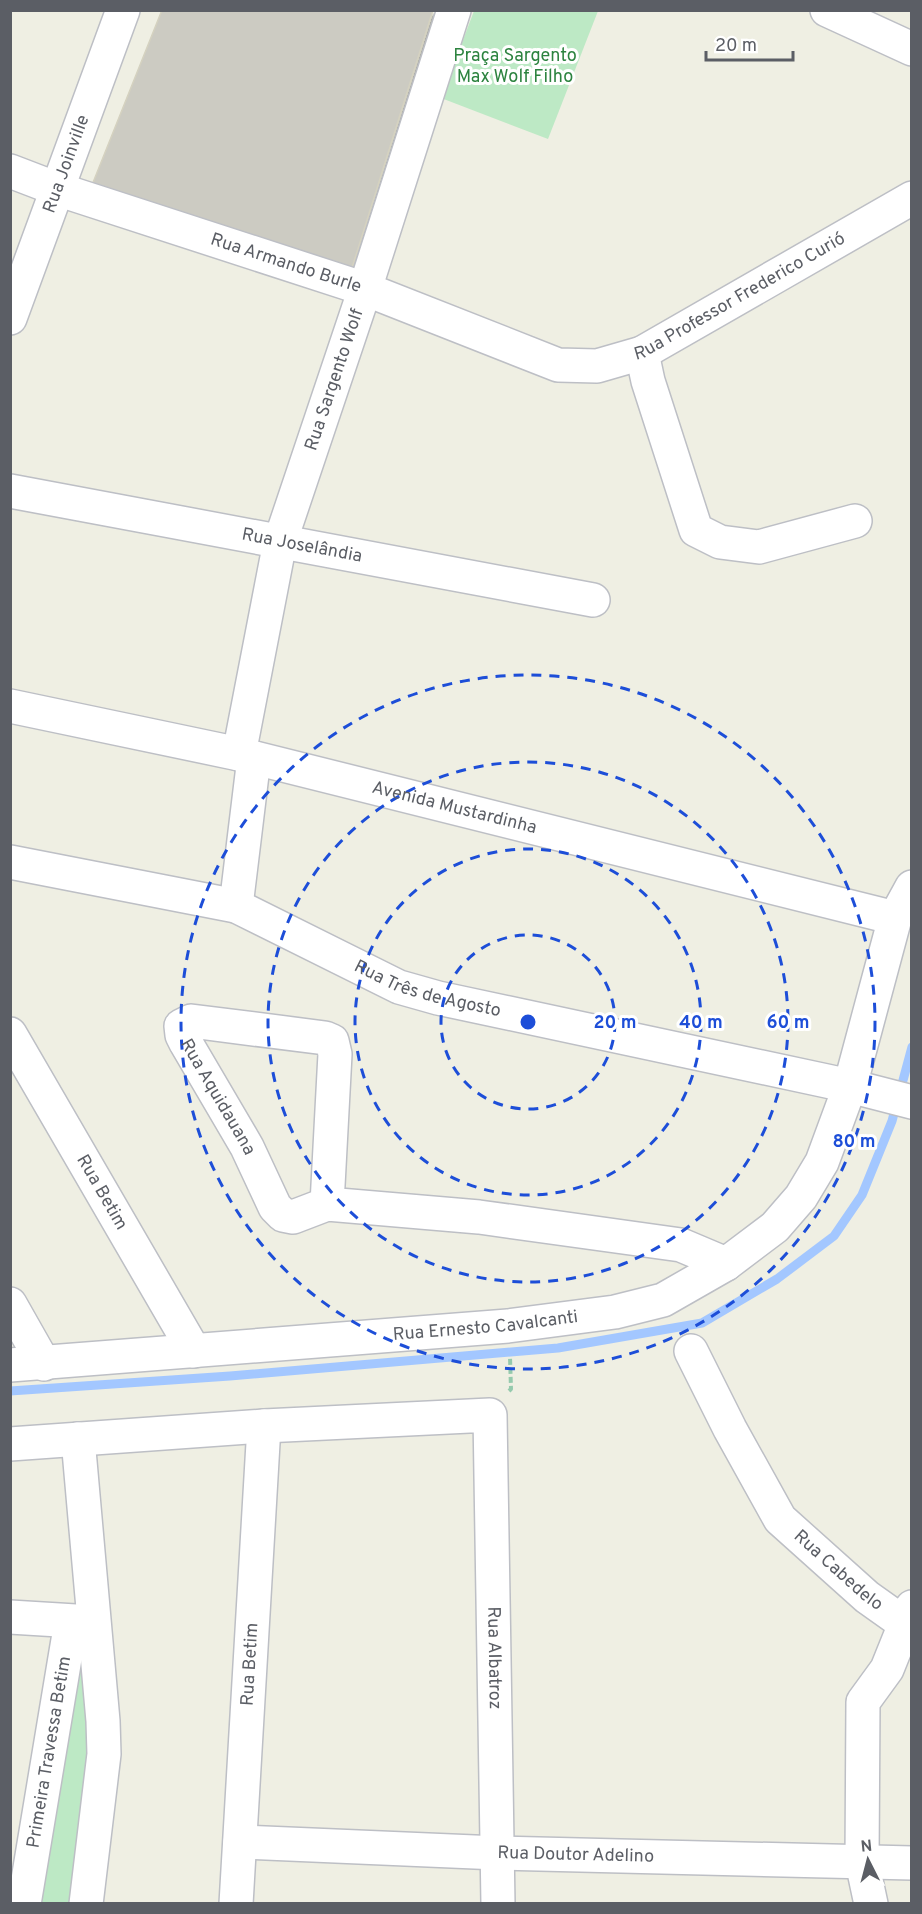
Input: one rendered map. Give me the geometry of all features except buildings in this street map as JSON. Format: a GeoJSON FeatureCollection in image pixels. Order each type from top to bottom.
{"type":"FeatureCollection","features":[{"type":"Feature","properties":{"kind":"street","name":"Rua Joinville"},"geometry":{"type":"LineString","coordinates":[[10,318],[123,10]]}},
{"type":"Feature","properties":{"kind":"street","name":"Rua Sargento Wolf"},"geometry":{"type":"LineString","coordinates":[[236,906],[247,756],[280,542],[365,289],[454,10]]}},
{"type":"Feature","properties":{"kind":"street"},"geometry":{"type":"LineString","coordinates":[[827,10],[912,49]]}},
{"type":"Feature","properties":{"kind":"street","name":"Rua Armando Burle"},"geometry":{"type":"LineString","coordinates":[[10,171],[57,189],[365,289],[558,365]]}},
{"type":"Feature","properties":{"kind":"street","name":"Rua Professor Frederico Curió"},"geometry":{"type":"LineString","coordinates":[[558,365],[597,366],[642,353],[912,198]]}},
{"type":"Feature","properties":{"kind":"street"},"geometry":{"type":"LineString","coordinates":[[642,353],[648,381],[696,530],[720,542],[759,547],[855,521]]}},
{"type":"Feature","properties":{"kind":"street","name":"Rua Joselândia"},"geometry":{"type":"LineString","coordinates":[[10,491],[593,600]]}},
{"type":"Feature","properties":{"kind":"street","name":"Avenida Mustardinha"},"geometry":{"type":"LineString","coordinates":[[10,706],[247,756],[895,918]]}},
{"type":"Feature","properties":{"kind":"street","name":"Rua Três de Agosto"},"geometry":{"type":"LineString","coordinates":[[10,862],[236,906],[399,987],[438,998],[859,1088],[912,1102]]}},
{"type":"Feature","properties":{"kind":"street","name":"Rua Ernesto Cavalcanti"},"geometry":{"type":"LineString","coordinates":[[10,1365],[508,1326],[615,1312],[663,1300],[726,1264],[775,1227],[801,1197],[822,1162],[859,1088],[895,918],[912,887]]}},
{"type":"Feature","properties":{"kind":"street","name":"Rua Aquidauana"},"geometry":{"type":"LineString","coordinates":[[327,1204],[335,1054],[332,1041],[325,1038],[191,1021],[181,1026],[182,1035],[247,1148],[275,1207],[283,1215],[293,1217],[327,1204],[479,1217],[681,1245],[726,1264]]}},
{"type":"Feature","properties":{"kind":"street","name":"Rua Betim"},"geometry":{"type":"LineString","coordinates":[[10,1034],[194,1351]]}},
{"type":"Feature","properties":{"kind":"street"},"geometry":{"type":"LineString","coordinates":[[10,1304],[44,1364]]}},
{"type":"Feature","properties":{"kind":"street","name":"Rua Cabedelo"},"geometry":{"type":"LineString","coordinates":[[691,1352],[780,1519],[867,1597],[908,1615],[887,1669],[863,1702],[862,1862],[871,1904]]}},
{"type":"Feature","properties":{"kind":"street","name":"Rua Albatroz"},"geometry":{"type":"LineString","coordinates":[[264,1426],[490,1414],[498,1904]]}},
{"type":"Feature","properties":{"kind":"street"},"geometry":{"type":"LineString","coordinates":[[10,1444],[264,1426]]}},
{"type":"Feature","properties":{"kind":"street","name":"Rua Betim"},"geometry":{"type":"LineString","coordinates":[[236,1904],[264,1426]]}},
{"type":"Feature","properties":{"kind":"street","name":"Primeira Travessa Betim"},"geometry":{"type":"LineString","coordinates":[[78,1438],[82,1622],[103,1721],[104,1754],[86,1904]]}},
{"type":"Feature","properties":{"kind":"street"},"geometry":{"type":"LineString","coordinates":[[10,1617],[82,1622]]}},
{"type":"Feature","properties":{"kind":"street","name":"Primeira Travessa Betim"},"geometry":{"type":"LineString","coordinates":[[24,1904],[82,1622]]}},
{"type":"Feature","properties":{"kind":"street","name":"Rua Doutor Adelino"},"geometry":{"type":"LineString","coordinates":[[240,1842],[498,1853],[912,1863]]}},
{"type":"Feature","properties":{"kind":"path"},"geometry":{"type":"LineString","coordinates":[[509,1348],[511,1389]]}},
{"type":"Feature","properties":{"kind":"green space","name":"Praça Sargento Max Wolf Filho"},"geometry":{"type":"Polygon","coordinates":[[[474,11],[598,11],[548,139],[441,98],[474,11]]]}},
{"type":"Feature","properties":{"kind":"green space"},"geometry":{"type":"Polygon","coordinates":[[[85,1612],[89,1794],[72,1903],[26,1904],[85,1612]]]}},
{"type":"Feature","properties":{"kind":"waterway"},"geometry":{"type":"LineString","coordinates":[[10,1391],[230,1376],[558,1348],[702,1323],[777,1279],[834,1236],[862,1195],[892,1121],[912,1047]]}}]}
